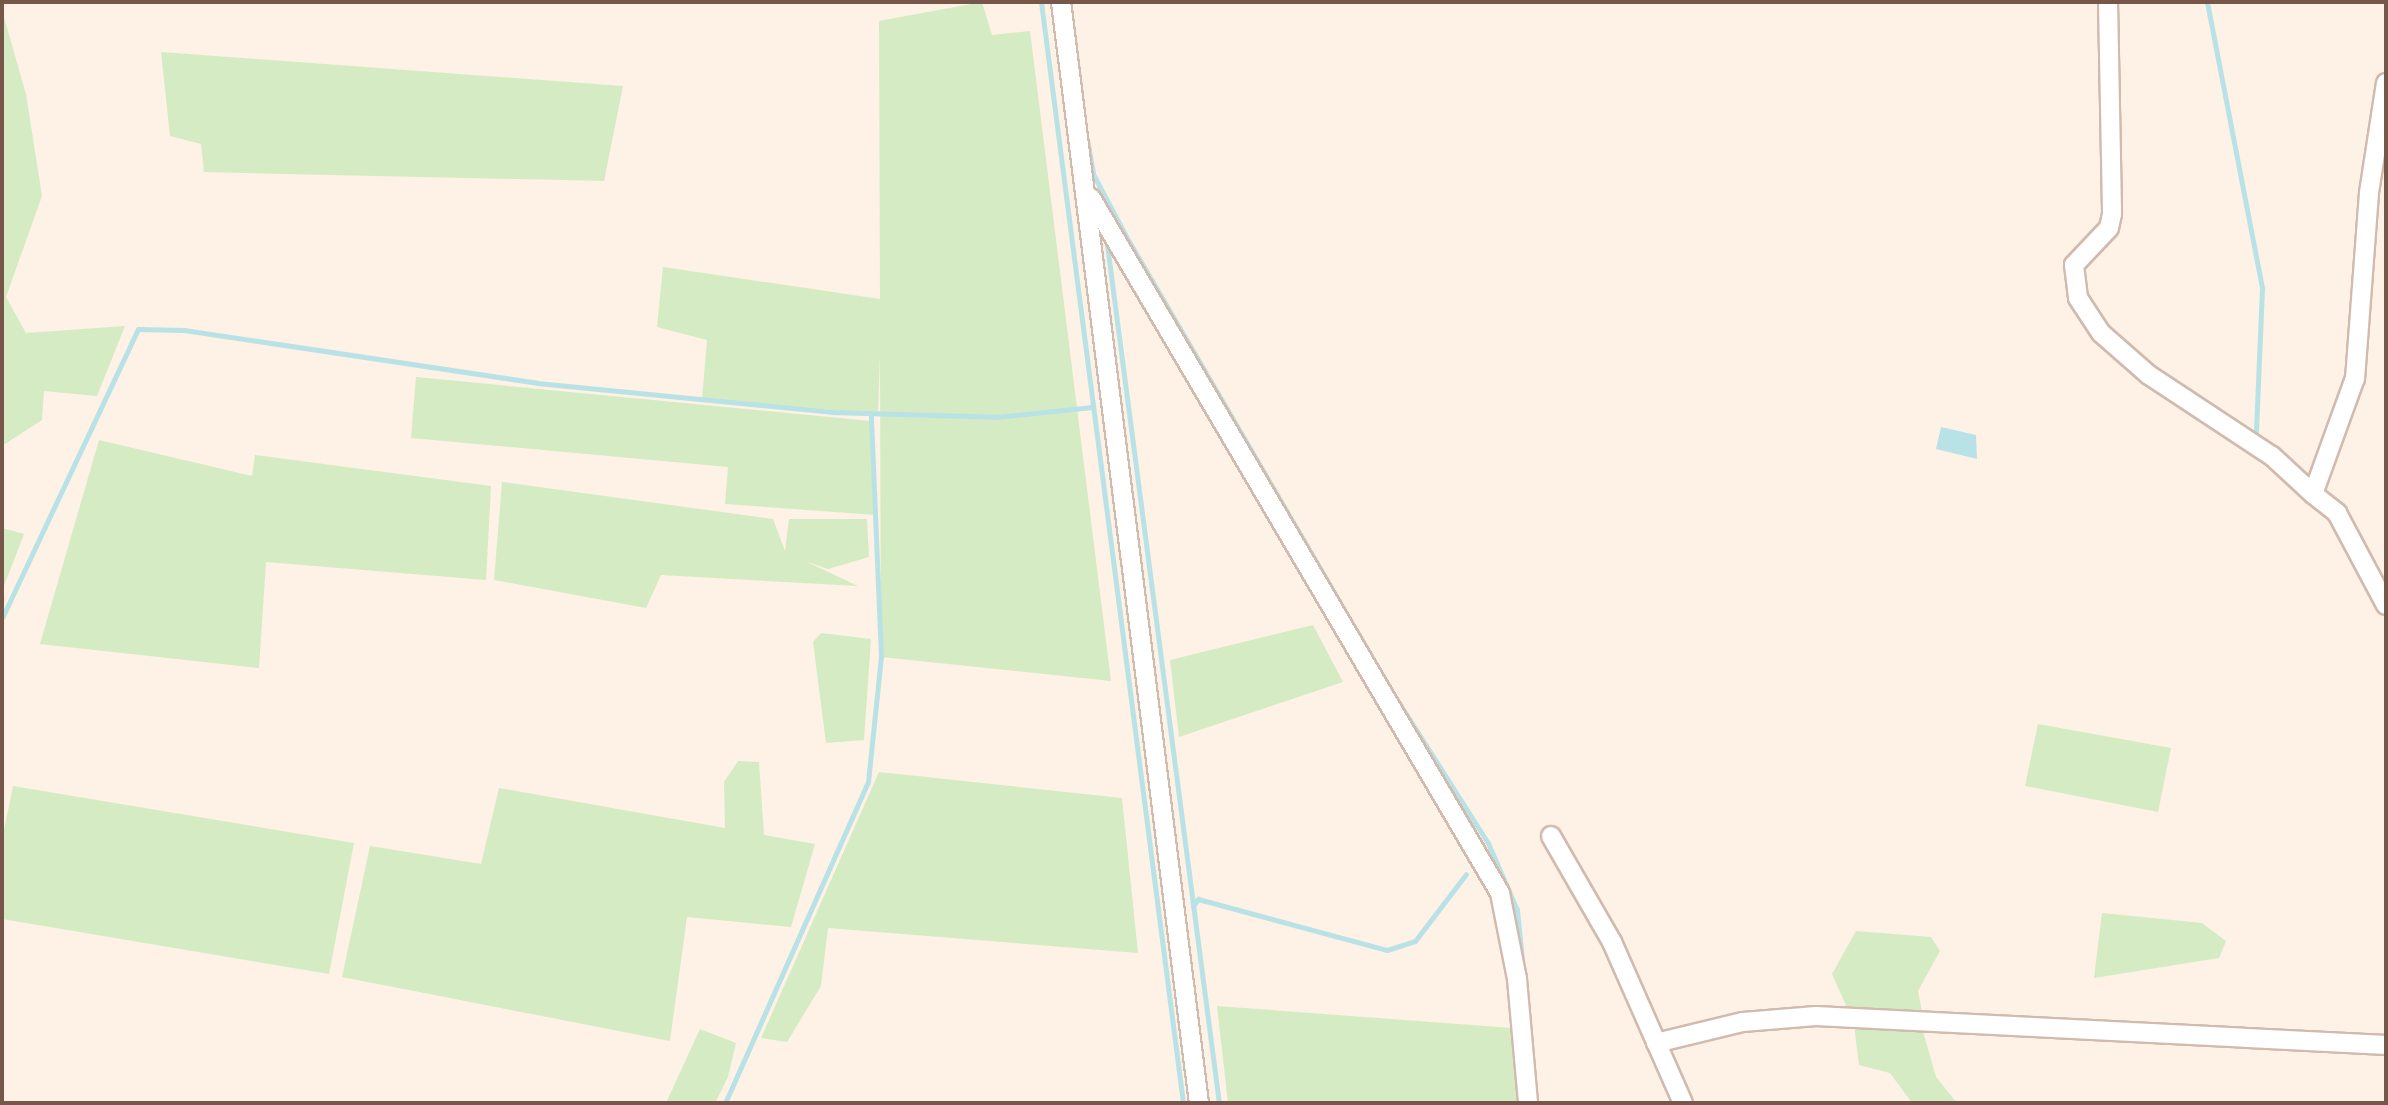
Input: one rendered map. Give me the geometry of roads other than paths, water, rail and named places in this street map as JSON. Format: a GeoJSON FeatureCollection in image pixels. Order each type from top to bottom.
{"type":"FeatureCollection","features":[{"type":"Feature","properties":{"kind":"street"},"geometry":{"type":"LineString","coordinates":[[1061,2],[1199,1103]]}},
{"type":"Feature","properties":{"kind":"street"},"geometry":{"type":"LineString","coordinates":[[2108,2],[2112,214],[2109,228],[2074,265],[2078,298],[2101,333],[2149,375],[2272,456],[2337,513],[2386,605]]}},
{"type":"Feature","properties":{"kind":"street"},"geometry":{"type":"LineString","coordinates":[[2313,494],[2355,378],[2369,193],[2386,83]]}},
{"type":"Feature","properties":{"kind":"street"},"geometry":{"type":"LineString","coordinates":[[1085,184],[1500,893],[1517,979],[1528,1103]]}},
{"type":"Feature","properties":{"kind":"street"},"geometry":{"type":"LineString","coordinates":[[1551,836],[1612,942],[1683,1103]]}},
{"type":"Feature","properties":{"kind":"street"},"geometry":{"type":"LineString","coordinates":[[1656,1043],[1743,1022],[1816,1016],[2386,1045]]}},
{"type":"Feature","properties":{"kind":"water"},"geometry":{"type":"Polygon","coordinates":[[[1941,427],[1976,435],[1977,459],[1936,449],[1941,427]]]}},
{"type":"Feature","properties":{"kind":"waterway"},"geometry":{"type":"LineString","coordinates":[[1041,2],[1183,1103]]}},
{"type":"Feature","properties":{"kind":"waterway"},"geometry":{"type":"LineString","coordinates":[[2207,2],[2262,288],[2256,434]]}},
{"type":"Feature","properties":{"kind":"waterway"},"geometry":{"type":"LineString","coordinates":[[1070,9],[1081,94]]}},
{"type":"Feature","properties":{"kind":"waterway"},"geometry":{"type":"LineString","coordinates":[[1087,139],[1093,174],[1127,238],[1394,695],[1488,843],[1517,910],[1522,959]]}},
{"type":"Feature","properties":{"kind":"waterway"},"geometry":{"type":"LineString","coordinates":[[1106,237],[1219,1103]]}},
{"type":"Feature","properties":{"kind":"waterway"},"geometry":{"type":"LineString","coordinates":[[2,618],[138,329],[184,330],[537,383],[832,412],[996,417],[1092,407]]}},
{"type":"Feature","properties":{"kind":"waterway"},"geometry":{"type":"LineString","coordinates":[[725,1103],[868,782],[881,657],[871,414]]}},
{"type":"Feature","properties":{"kind":"waterway"},"geometry":{"type":"LineString","coordinates":[[1193,906],[1198,899],[1387,950],[1415,941],[1466,874]]}}]}
